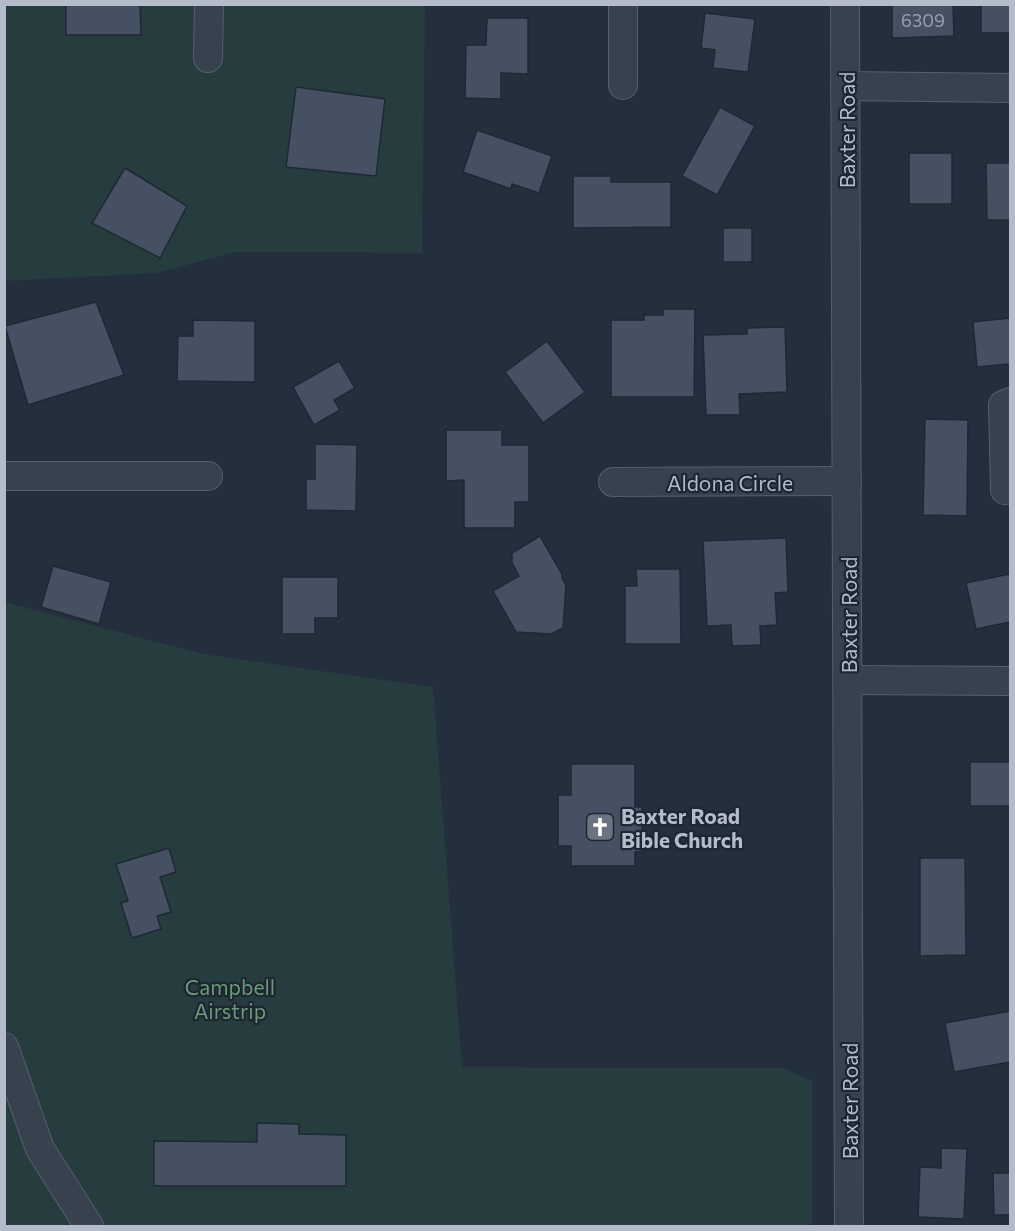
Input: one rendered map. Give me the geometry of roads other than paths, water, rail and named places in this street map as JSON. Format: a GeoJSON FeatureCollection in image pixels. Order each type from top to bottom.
{"type":"FeatureCollection","features":[{"type":"Feature","properties":{"kind":"street"},"geometry":{"type":"LineString","coordinates":[[208,58],[209,4]]}},
{"type":"Feature","properties":{"kind":"street"},"geometry":{"type":"LineString","coordinates":[[623,4],[623,85]]}},
{"type":"Feature","properties":{"kind":"street","name":"Baxter Road"},"geometry":{"type":"LineString","coordinates":[[845,4],[849,1227]]}},
{"type":"Feature","properties":{"kind":"street"},"geometry":{"type":"LineString","coordinates":[[845,86],[1011,88]]}},
{"type":"Feature","properties":{"kind":"street"},"geometry":{"type":"LineString","coordinates":[[1005,490],[1003,405],[1011,402]]}},
{"type":"Feature","properties":{"kind":"street"},"geometry":{"type":"LineString","coordinates":[[4,476],[208,477]]}},
{"type":"Feature","properties":{"kind":"street","name":"Aldona Circle"},"geometry":{"type":"LineString","coordinates":[[613,482],[847,482]]}},
{"type":"Feature","properties":{"kind":"street"},"geometry":{"type":"LineString","coordinates":[[848,680],[1011,681]]}},
{"type":"Feature","properties":{"kind":"street"},"geometry":{"type":"LineString","coordinates":[[4,1047],[40,1149],[88,1227]]}},
{"type":"Feature","properties":{"kind":"place","name":"Baxter Road Bible Church"},"geometry":{"type":"Point","coordinates":[600,827]}},
{"type":"Feature","properties":{"kind":"park label","name":"Campbell Airstrip"},"geometry":{"type":"Point","coordinates":[230,998]}}]}
